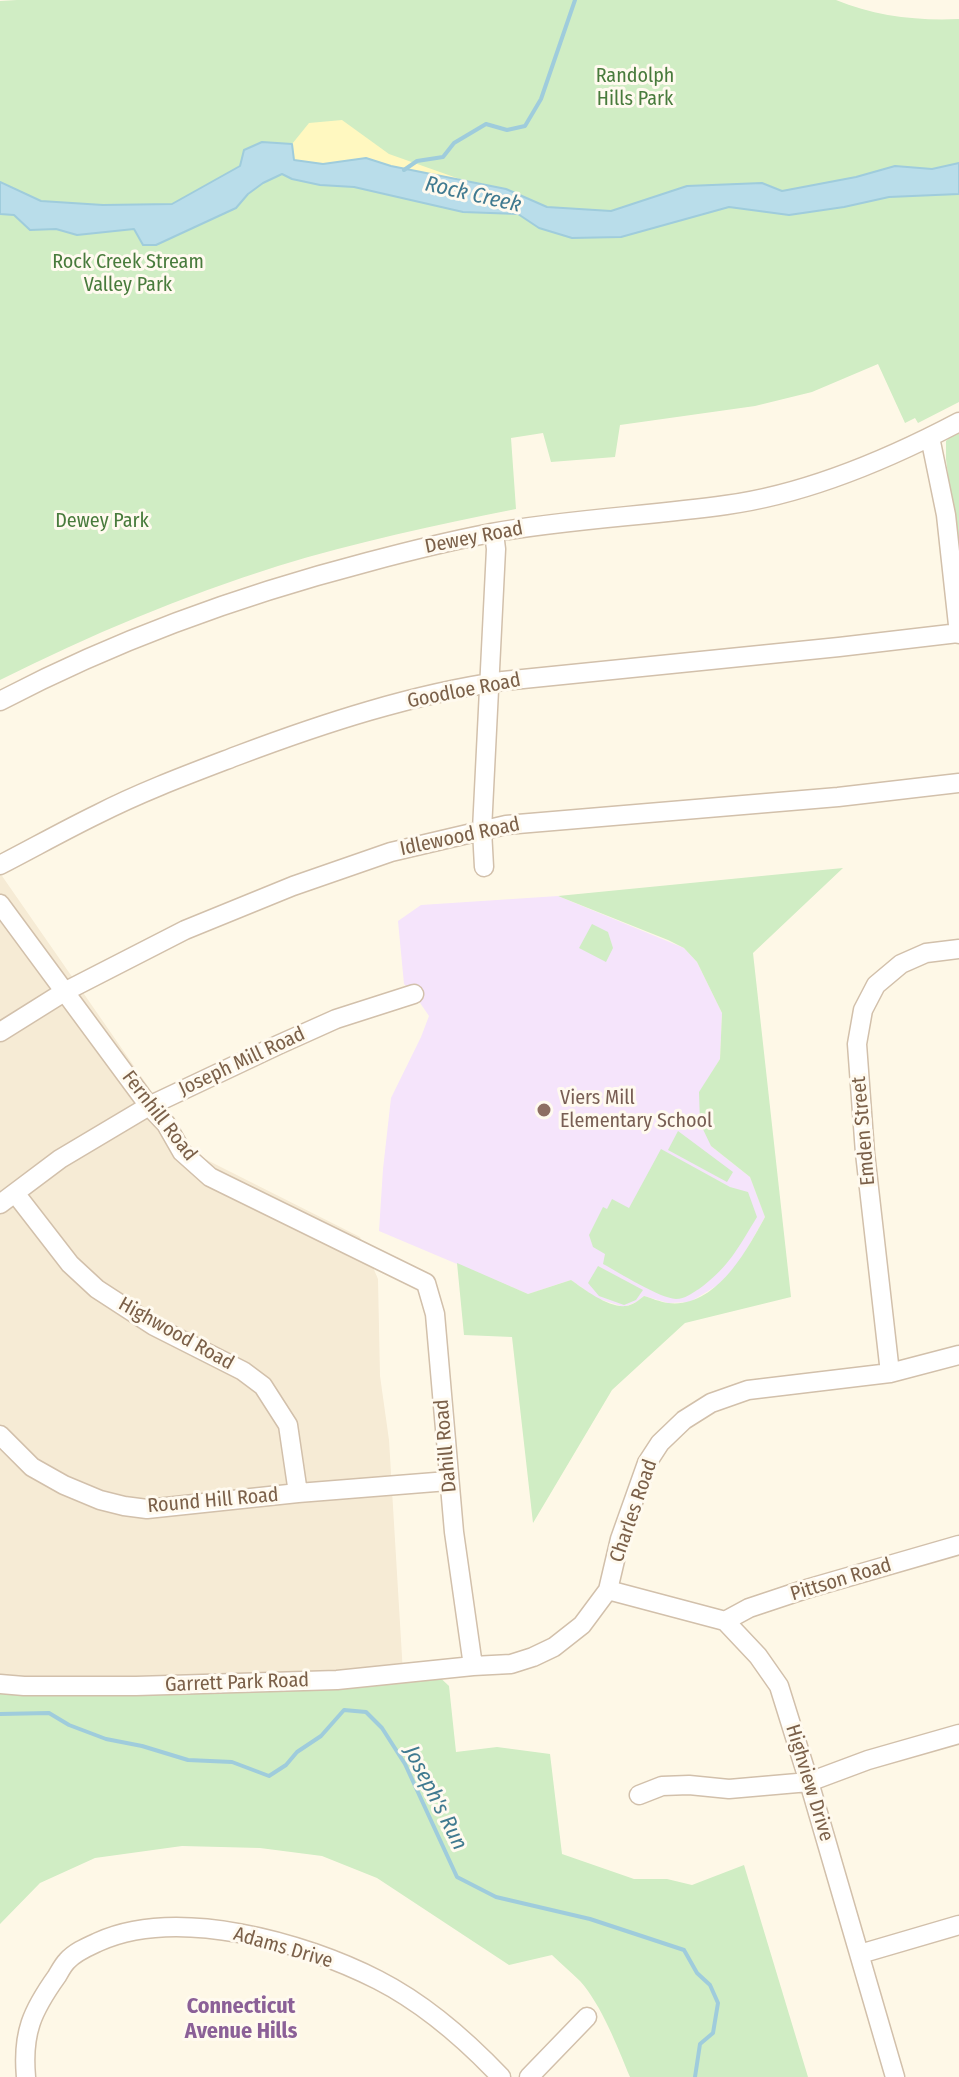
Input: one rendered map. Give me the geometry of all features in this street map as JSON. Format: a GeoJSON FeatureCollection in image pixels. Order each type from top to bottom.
{"type":"FeatureCollection","features":[{"type":"Feature","properties":{"kind":"street","name":"Dewey Road"},"geometry":{"type":"LineString","coordinates":[[0,701],[165,627],[263,592],[335,571],[447,541],[582,520],[728,505],[767,497],[837,477],[959,422]]}},
{"type":"Feature","properties":{"kind":"street"},"geometry":{"type":"LineString","coordinates":[[930,437],[946,515],[959,633]]}},
{"type":"Feature","properties":{"kind":"street"},"geometry":{"type":"LineString","coordinates":[[484,867],[482,830],[496,549],[494,533]]}},
{"type":"Feature","properties":{"kind":"street","name":"Goodloe Road"},"geometry":{"type":"LineString","coordinates":[[0,865],[100,812],[244,753],[373,709],[490,682],[959,633]]}},
{"type":"Feature","properties":{"kind":"street","name":"Idlewood Road"},"geometry":{"type":"LineString","coordinates":[[0,1032],[64,992],[185,930],[293,886],[391,852],[506,825],[838,797],[959,783]]}},
{"type":"Feature","properties":{"kind":"street","name":"Fernhill Road"},"geometry":{"type":"LineString","coordinates":[[0,904],[149,1106],[166,1124],[182,1152],[210,1177],[376,1257]]}},
{"type":"Feature","properties":{"kind":"street","name":"Emden Street"},"geometry":{"type":"LineString","coordinates":[[890,1373],[865,1153],[857,1044],[863,1010],[876,985],[901,964],[926,953],[959,949]]}},
{"type":"Feature","properties":{"kind":"street","name":"Joseph Mill Road"},"geometry":{"type":"LineString","coordinates":[[8,1198],[60,1159],[149,1106],[336,1019],[414,994]]}},
{"type":"Feature","properties":{"kind":"street","name":"Highwood Road"},"geometry":{"type":"LineString","coordinates":[[8,1198],[97,1289],[154,1326],[243,1371],[263,1386],[288,1425],[298,1493]]}},
{"type":"Feature","properties":{"kind":"street","name":"Dahill Road"},"geometry":{"type":"LineString","coordinates":[[376,1257],[426,1283],[435,1314],[448,1481],[473,1666]]}},
{"type":"Feature","properties":{"kind":"street","name":"Charles Road"},"geometry":{"type":"LineString","coordinates":[[473,1666],[511,1664],[533,1657],[554,1647],[582,1625],[608,1590],[620,1539],[647,1463],[660,1443],[684,1420],[711,1403],[748,1390],[890,1373],[959,1355]]}},
{"type":"Feature","properties":{"kind":"street","name":"Round Hill Road"},"geometry":{"type":"LineString","coordinates":[[0,1435],[32,1467],[64,1485],[100,1500],[147,1509],[448,1481]]}},
{"type":"Feature","properties":{"kind":"street","name":"Pittson Road"},"geometry":{"type":"LineString","coordinates":[[725,1621],[749,1608],[803,1590],[959,1545]]}},
{"type":"Feature","properties":{"kind":"street"},"geometry":{"type":"LineString","coordinates":[[608,1590],[725,1621]]}},
{"type":"Feature","properties":{"kind":"street","name":"Highview Drive"},"geometry":{"type":"LineString","coordinates":[[725,1621],[758,1656],[779,1686],[895,2077]]}},
{"type":"Feature","properties":{"kind":"street","name":"Garrett Park Road"},"geometry":{"type":"LineString","coordinates":[[0,1684],[136,1686],[337,1680],[473,1666]]}},
{"type":"Feature","properties":{"kind":"street"},"geometry":{"type":"LineString","coordinates":[[639,1795],[662,1786],[729,1789],[809,1782],[868,1760],[959,1734]]}},
{"type":"Feature","properties":{"kind":"street"},"geometry":{"type":"LineString","coordinates":[[860,1954],[959,1925]]}},
{"type":"Feature","properties":{"kind":"street","name":"Adams Drive"},"geometry":{"type":"LineString","coordinates":[[26,2077],[24,2056],[37,2003],[68,1960],[86,1947],[115,1934],[141,1928],[175,1927],[215,1929],[265,1939],[330,1959],[378,1980],[427,2010],[475,2049],[501,2077]]}},
{"type":"Feature","properties":{"kind":"street"},"geometry":{"type":"LineString","coordinates":[[529,2077],[587,2017]]}},
{"type":"Feature","properties":{"kind":"shaded area"},"geometry":{"type":"Polygon","coordinates":[[[0,873],[195,1154],[360,1237],[378,1279],[380,1376],[389,1440],[404,1690],[0,1701],[0,873]]]}},
{"type":"Feature","properties":{"kind":"shaded area","name":"Viers Mill Elementary School"},"geometry":{"type":"Polygon","coordinates":[[[558,896],[684,948],[697,962],[722,1013],[720,1059],[700,1092],[711,1146],[750,1177],[765,1217],[739,1263],[718,1285],[690,1302],[668,1303],[644,1296],[624,1307],[596,1298],[571,1280],[528,1294],[379,1231],[391,1098],[429,1016],[404,984],[398,921],[421,905],[558,896]]]}},
{"type":"Feature","properties":{"kind":"green space"},"geometry":{"type":"Polygon","coordinates":[[[836,0],[896,16],[959,19],[959,402],[918,423],[915,418],[905,423],[878,364],[812,392],[755,406],[620,425],[615,457],[551,462],[543,433],[511,438],[516,509],[366,542],[242,578],[137,617],[0,680],[0,1],[836,0]]]}},
{"type":"Feature","properties":{"kind":"green space"},"geometry":{"type":"Polygon","coordinates":[[[959,430],[959,561],[946,441],[959,430]]]}},
{"type":"Feature","properties":{"kind":"green space"},"geometry":{"type":"Polygon","coordinates":[[[843,868],[753,953],[791,1297],[685,1323],[612,1390],[533,1523],[512,1337],[464,1335],[457,1263],[528,1294],[571,1280],[597,1298],[619,1306],[631,1305],[644,1296],[668,1303],[685,1302],[714,1288],[727,1275],[765,1217],[750,1177],[711,1146],[700,1123],[699,1092],[720,1059],[722,1013],[697,962],[684,948],[668,940],[558,896],[843,868]]]}},
{"type":"Feature","properties":{"kind":"green space"},"geometry":{"type":"Polygon","coordinates":[[[592,924],[608,932],[613,948],[606,962],[579,948],[592,924]]]}},
{"type":"Feature","properties":{"kind":"green space"},"geometry":{"type":"Polygon","coordinates":[[[678,1131],[733,1172],[727,1182],[668,1150],[678,1131]]]}},
{"type":"Feature","properties":{"kind":"green space"},"geometry":{"type":"Polygon","coordinates":[[[661,1149],[730,1187],[748,1192],[757,1217],[718,1273],[699,1289],[679,1299],[660,1294],[603,1264],[605,1254],[593,1247],[589,1235],[603,1207],[607,1209],[612,1199],[629,1208],[661,1149]]]}},
{"type":"Feature","properties":{"kind":"green space"},"geometry":{"type":"Polygon","coordinates":[[[598,1266],[643,1290],[636,1300],[624,1305],[599,1296],[588,1283],[598,1266]]]}},
{"type":"Feature","properties":{"kind":"green space"},"geometry":{"type":"Polygon","coordinates":[[[432,1670],[449,1686],[456,1752],[497,1747],[550,1754],[562,1854],[634,1879],[667,1879],[692,1885],[744,1865],[808,2077],[630,2077],[588,1991],[552,1955],[509,1965],[377,1878],[322,1856],[260,1848],[182,1846],[95,1858],[40,1883],[0,1924],[0,1684],[432,1670]]]}},
{"type":"Feature","properties":{"kind":"sand"},"geometry":{"type":"Polygon","coordinates":[[[342,120],[389,154],[471,183],[366,158],[323,164],[294,160],[292,144],[309,123],[342,120]]]}},
{"type":"Feature","properties":{"kind":"water","name":"Rock Creek"},"geometry":{"type":"Polygon","coordinates":[[[262,142],[292,144],[294,160],[323,164],[366,158],[391,166],[506,189],[547,207],[611,211],[687,186],[762,183],[782,191],[895,166],[932,169],[959,163],[959,194],[889,197],[789,215],[729,207],[621,237],[572,238],[539,228],[518,214],[463,212],[354,187],[320,185],[282,174],[248,194],[236,208],[156,245],[143,245],[134,229],[77,235],[56,229],[30,230],[14,215],[0,214],[0,182],[41,201],[103,205],[172,204],[240,166],[244,150],[262,142]]]}},
{"type":"Feature","properties":{"kind":"waterway"},"geometry":{"type":"LineString","coordinates":[[404,170],[417,161],[443,157],[454,143],[486,124],[507,130],[525,126],[541,99],[575,0]]}},
{"type":"Feature","properties":{"kind":"waterway","name":"Joseph's Run"},"geometry":{"type":"LineString","coordinates":[[0,1714],[49,1713],[69,1725],[106,1739],[188,1760],[232,1762],[269,1776],[321,1736],[344,1710],[366,1712],[382,1728],[405,1764],[457,1877],[496,1897],[590,1919],[684,1950],[697,1973],[710,1985],[718,2003],[713,2033],[700,2044],[695,2077]]}},
{"type":"Feature","properties":{"kind":"place","name":"Viers Mill Elementary School"},"geometry":{"type":"Point","coordinates":[544,1110]}},
{"type":"Feature","properties":{"kind":"district","name":"Connecticut Avenue Hills"},"geometry":{"type":"Point","coordinates":[241,2020]}},
{"type":"Feature","properties":{"kind":"park label","name":"Randolph Hills Park"},"geometry":{"type":"Point","coordinates":[635,88]}},
{"type":"Feature","properties":{"kind":"park label","name":"Rock Creek Stream Valley Park"},"geometry":{"type":"Point","coordinates":[128,274]}},
{"type":"Feature","properties":{"kind":"park label","name":"Dewey Park"},"geometry":{"type":"Point","coordinates":[102,521]}}]}
